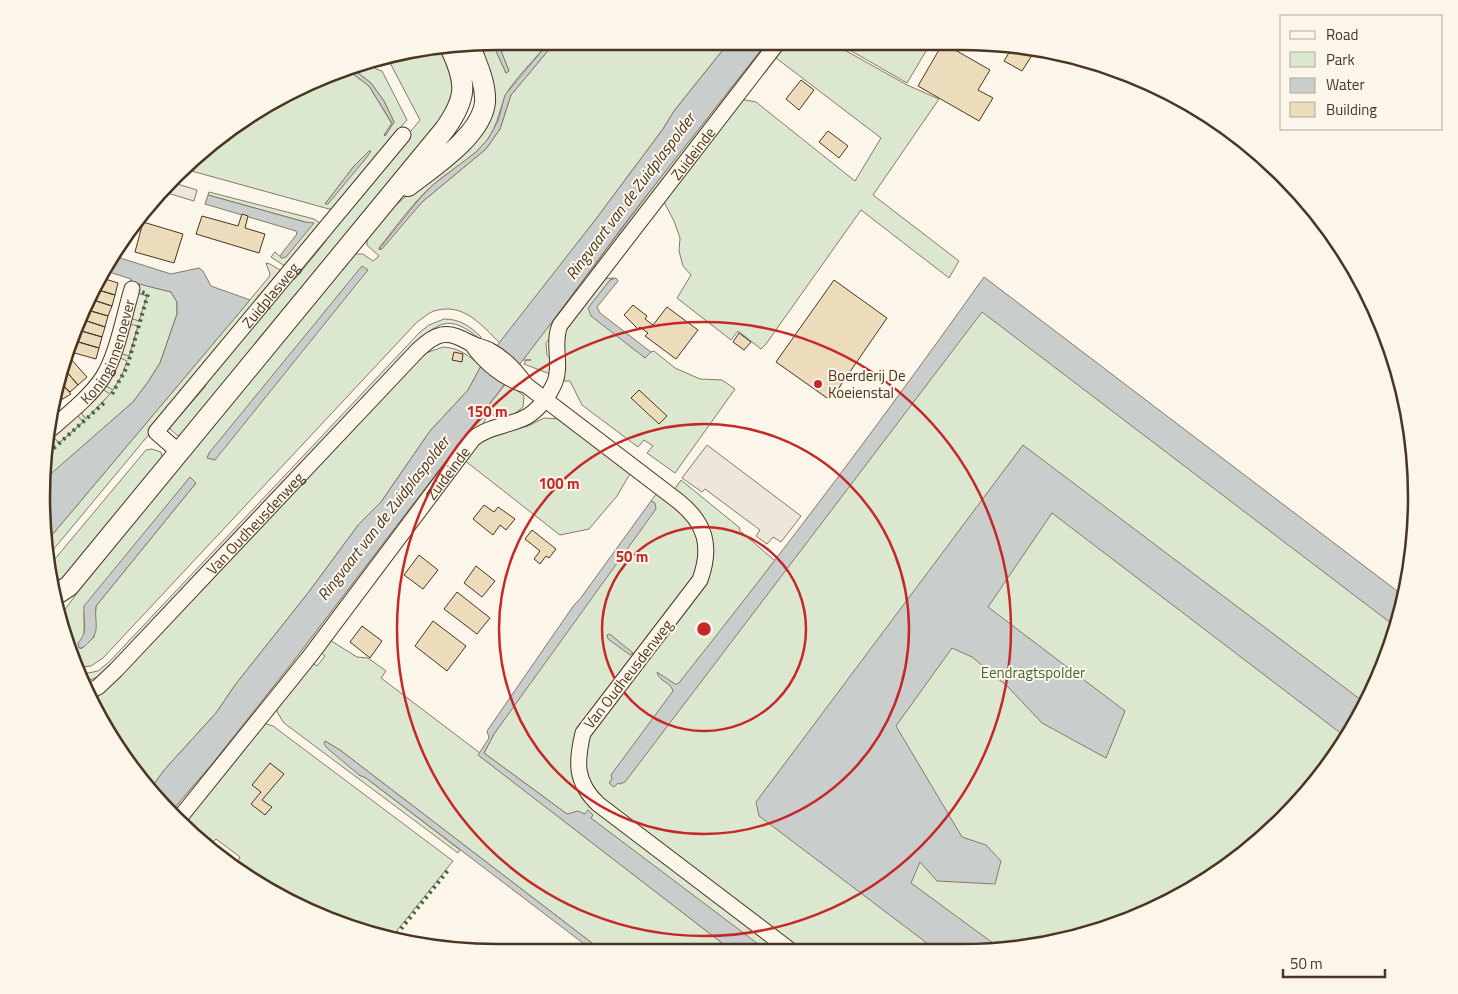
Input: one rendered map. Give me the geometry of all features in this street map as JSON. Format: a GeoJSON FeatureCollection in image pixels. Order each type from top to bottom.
{"type":"FeatureCollection","features":[{"type":"Feature","properties":{"kind":"main road","name":"Zuidplasweg"},"geometry":{"type":"LineString","coordinates":[[389,199],[420,177],[468,137],[478,121],[485,103],[483,83],[472,51]]}},
{"type":"Feature","properties":{"kind":"main road","name":"Zuidplasweg"},"geometry":{"type":"LineString","coordinates":[[61,591],[389,199],[457,113],[462,100],[463,87],[452,53]]}},
{"type":"Feature","properties":{"kind":"street","name":"Zuideinde"},"geometry":{"type":"LineString","coordinates":[[183,815],[310,656],[473,439],[481,433],[527,417],[544,399],[555,382],[558,369],[557,337],[560,325],[772,50]]}},
{"type":"Feature","properties":{"kind":"street","name":"Zuidplasweg"},"geometry":{"type":"LineString","coordinates":[[179,452],[156,432],[403,135]]}},
{"type":"Feature","properties":{"kind":"street","name":"Koninginnenoever"},"geometry":{"type":"LineString","coordinates":[[57,423],[88,395],[103,377],[112,360],[132,289]]}},
{"type":"Feature","properties":{"kind":"street","name":"Van Oudheusdenweg"},"geometry":{"type":"LineString","coordinates":[[93,689],[116,670],[418,350],[430,340],[439,336],[464,338],[685,507],[702,528],[706,561],[700,580],[583,733],[578,762],[579,773],[583,784],[598,804],[782,944]]}},
{"type":"Feature","properties":{"kind":"green space"},"geometry":{"type":"Polygon","coordinates":[[[496,50],[506,73],[509,71],[501,50],[542,50],[508,91],[494,128],[487,140],[462,164],[426,191],[398,223],[379,248],[380,250],[422,202],[486,149],[500,129],[511,95],[548,50],[723,50],[674,111],[663,129],[596,219],[500,343],[479,323],[463,312],[445,309],[434,311],[417,322],[103,658],[91,666],[84,667],[64,610],[98,564],[354,254],[363,254],[373,261],[379,256],[367,245],[367,239],[395,206],[478,132],[478,51],[496,50]],[[190,477],[84,613],[84,636],[78,644],[81,649],[94,637],[96,606],[196,483],[190,477]]]}},
{"type":"Feature","properties":{"kind":"green space"},"geometry":{"type":"Polygon","coordinates":[[[761,50],[765,50],[546,343],[547,355],[552,360],[550,374],[524,364],[526,360],[523,360],[673,161],[761,50]]]}},
{"type":"Feature","properties":{"kind":"green space"},"geometry":{"type":"Polygon","coordinates":[[[781,50],[844,50],[907,85],[939,99],[873,195],[959,261],[949,278],[861,210],[761,349],[738,331],[731,340],[677,298],[691,275],[683,266],[679,251],[680,238],[664,202],[724,118],[740,99],[756,102],[855,181],[881,138],[776,58],[781,50]]]}},
{"type":"Feature","properties":{"kind":"green space"},"geometry":{"type":"Polygon","coordinates":[[[850,50],[926,50],[907,83],[850,50]]]}},
{"type":"Feature","properties":{"kind":"green space"},"geometry":{"type":"Polygon","coordinates":[[[447,53],[453,67],[454,106],[185,435],[178,436],[170,429],[172,419],[178,418],[205,387],[209,376],[287,282],[295,279],[326,241],[328,232],[420,120],[390,63],[447,53]]]}},
{"type":"Feature","properties":{"kind":"green space"},"geometry":{"type":"Polygon","coordinates":[[[375,67],[382,71],[407,120],[400,128],[403,130],[338,208],[329,209],[192,171],[225,142],[273,110],[299,96],[353,74],[369,86],[392,124],[385,136],[394,122],[384,101],[371,83],[357,73],[375,67]],[[369,151],[354,166],[325,204],[367,157],[369,151]]]}},
{"type":"Feature","properties":{"kind":"green space"},"geometry":{"type":"Polygon","coordinates":[[[209,192],[314,219],[320,223],[321,229],[288,266],[283,265],[271,257],[275,252],[282,258],[305,222],[208,195],[209,192]]]}},
{"type":"Feature","properties":{"kind":"green space"},"geometry":{"type":"Polygon","coordinates":[[[266,263],[280,270],[281,274],[273,285],[53,549],[52,535],[270,274],[266,263]]]}},
{"type":"Feature","properties":{"kind":"green space"},"geometry":{"type":"Polygon","coordinates":[[[614,278],[610,280],[589,308],[645,358],[654,351],[675,368],[700,379],[722,380],[735,389],[675,473],[647,453],[653,446],[644,440],[638,447],[582,405],[570,381],[564,381],[566,325],[601,279],[614,278]]]}},
{"type":"Feature","properties":{"kind":"green space"},"geometry":{"type":"Polygon","coordinates":[[[140,284],[171,292],[177,302],[177,314],[160,363],[133,402],[51,475],[53,448],[55,446],[54,438],[59,443],[83,422],[76,414],[80,411],[86,419],[109,395],[101,388],[105,385],[113,390],[122,375],[118,357],[120,353],[129,356],[138,327],[129,324],[130,318],[147,296],[137,293],[140,284]]]}},
{"type":"Feature","properties":{"kind":"green space","name":"Eendragtspolder"},"geometry":{"type":"Polygon","coordinates":[[[981,297],[1394,610],[1374,668],[1362,695],[1348,721],[1316,769],[1277,813],[1233,852],[1209,869],[1159,898],[1132,910],[1077,929],[1019,940],[961,944],[751,944],[484,753],[494,734],[655,503],[651,501],[657,493],[667,500],[681,480],[740,528],[739,530],[780,565],[981,297]]]}},
{"type":"Feature","properties":{"kind":"green space"},"geometry":{"type":"Polygon","coordinates":[[[444,319],[455,320],[464,324],[481,337],[480,339],[460,326],[444,324],[421,338],[101,675],[89,679],[86,673],[98,671],[109,662],[420,332],[429,325],[444,319]]]}},
{"type":"Feature","properties":{"kind":"green space"},"geometry":{"type":"Polygon","coordinates":[[[443,347],[449,348],[468,356],[481,366],[468,390],[430,431],[381,502],[359,524],[308,593],[235,685],[216,713],[165,769],[154,784],[125,745],[97,697],[112,684],[423,354],[443,347]]]}},
{"type":"Feature","properties":{"kind":"green space"},"geometry":{"type":"Polygon","coordinates":[[[507,382],[524,396],[523,407],[512,416],[506,417],[500,413],[487,417],[483,424],[471,432],[248,725],[179,811],[175,807],[257,707],[507,382]]]}},
{"type":"Feature","properties":{"kind":"green space"},"geometry":{"type":"Polygon","coordinates":[[[544,418],[560,419],[631,472],[617,496],[589,529],[560,535],[464,460],[483,437],[528,426],[544,418]]]}},
{"type":"Feature","properties":{"kind":"green space"},"geometry":{"type":"Polygon","coordinates":[[[152,449],[161,452],[163,461],[59,583],[55,559],[146,450],[152,449]]]}},
{"type":"Feature","properties":{"kind":"green space"},"geometry":{"type":"Polygon","coordinates":[[[328,639],[357,657],[368,658],[386,671],[381,678],[480,753],[479,755],[723,944],[593,944],[340,750],[325,741],[359,775],[366,778],[460,850],[458,853],[284,723],[277,712],[277,705],[310,661],[317,666],[325,656],[319,651],[328,639]]]}},
{"type":"Feature","properties":{"kind":"green space"},"geometry":{"type":"Polygon","coordinates":[[[263,723],[273,726],[453,861],[396,932],[381,929],[326,910],[273,884],[238,861],[240,857],[216,839],[213,842],[187,819],[263,723]]]}},
{"type":"Feature","properties":{"kind":"shaded area"},"geometry":{"type":"Polygon","coordinates":[[[178,184],[197,190],[194,201],[169,194],[178,184]]]}},
{"type":"Feature","properties":{"kind":"shaded area"},"geometry":{"type":"Polygon","coordinates":[[[137,293],[147,296],[139,321],[130,318],[137,293]]]}},
{"type":"Feature","properties":{"kind":"shaded area"},"geometry":{"type":"Polygon","coordinates":[[[129,324],[138,326],[129,356],[120,353],[129,324]]]}},
{"type":"Feature","properties":{"kind":"shaded area"},"geometry":{"type":"Polygon","coordinates":[[[118,357],[127,361],[122,375],[113,390],[105,385],[118,357]]]}},
{"type":"Feature","properties":{"kind":"shaded area"},"geometry":{"type":"Polygon","coordinates":[[[101,388],[110,394],[86,419],[80,411],[101,388]]]}},
{"type":"Feature","properties":{"kind":"shaded area"},"geometry":{"type":"Polygon","coordinates":[[[76,414],[83,422],[59,443],[54,438],[55,432],[76,414]]]}},
{"type":"Feature","properties":{"kind":"shaded area"},"geometry":{"type":"Polygon","coordinates":[[[707,445],[801,516],[781,542],[773,537],[767,544],[756,536],[760,530],[705,489],[702,492],[682,478],[707,445]]]}},
{"type":"Feature","properties":{"kind":"water"},"geometry":{"type":"Polygon","coordinates":[[[496,50],[501,50],[509,71],[506,73],[496,50]]]}},
{"type":"Feature","properties":{"kind":"water"},"geometry":{"type":"Polygon","coordinates":[[[542,50],[548,50],[511,95],[500,129],[486,149],[422,202],[382,249],[379,249],[421,197],[434,184],[476,152],[488,139],[498,121],[505,95],[542,50]]]}},
{"type":"Feature","properties":{"kind":"water","name":"Ringvaart van de Zuidplaspolder"},"geometry":{"type":"Polygon","coordinates":[[[723,50],[761,50],[632,214],[292,663],[212,764],[175,807],[154,784],[165,769],[216,713],[235,685],[308,593],[359,524],[381,502],[430,431],[468,390],[481,366],[596,219],[663,129],[674,111],[723,50]]]}},
{"type":"Feature","properties":{"kind":"water"},"geometry":{"type":"Polygon","coordinates":[[[357,73],[371,83],[384,101],[394,122],[385,136],[392,123],[369,86],[353,74],[357,73]]]}},
{"type":"Feature","properties":{"kind":"water"},"geometry":{"type":"Polygon","coordinates":[[[371,151],[367,157],[328,204],[325,204],[354,166],[371,151]]]}},
{"type":"Feature","properties":{"kind":"water"},"geometry":{"type":"Polygon","coordinates":[[[208,195],[314,223],[286,257],[282,258],[280,257],[282,253],[297,234],[296,231],[205,204],[208,195]]]}},
{"type":"Feature","properties":{"kind":"water"},"geometry":{"type":"Polygon","coordinates":[[[120,258],[171,274],[199,268],[203,271],[211,286],[250,300],[52,535],[51,474],[133,402],[160,363],[177,314],[177,302],[171,292],[131,282],[131,279],[111,273],[120,258]]]}},
{"type":"Feature","properties":{"kind":"water"},"geometry":{"type":"Polygon","coordinates":[[[362,266],[368,270],[215,460],[207,458],[209,453],[362,266]]]}},
{"type":"Feature","properties":{"kind":"water"},"geometry":{"type":"Polygon","coordinates":[[[984,277],[1397,591],[1390,622],[982,312],[625,782],[618,783],[614,787],[609,783],[612,779],[611,775],[673,691],[660,678],[657,672],[678,684],[757,584],[910,380],[984,277]]]}},
{"type":"Feature","properties":{"kind":"water"},"geometry":{"type":"Polygon","coordinates":[[[616,278],[618,281],[597,307],[600,313],[651,352],[645,358],[591,316],[588,308],[610,280],[616,278]]]}},
{"type":"Feature","properties":{"kind":"water"},"geometry":{"type":"Polygon","coordinates":[[[1023,445],[1360,699],[1340,733],[1052,513],[988,607],[1125,711],[1106,758],[1042,723],[1008,687],[972,657],[952,648],[896,726],[962,837],[986,845],[1001,861],[995,884],[937,881],[920,862],[911,883],[992,943],[928,944],[759,816],[756,802],[1023,445]]]}},
{"type":"Feature","properties":{"kind":"water"},"geometry":{"type":"Polygon","coordinates":[[[190,477],[196,483],[96,606],[95,634],[85,646],[79,648],[78,643],[84,630],[84,606],[190,477]]]}},
{"type":"Feature","properties":{"kind":"water"},"geometry":{"type":"Polygon","coordinates":[[[651,501],[655,503],[656,509],[494,734],[484,753],[567,814],[578,811],[585,814],[588,810],[593,815],[591,818],[758,944],[723,944],[478,755],[489,738],[487,731],[651,501]]]}},
{"type":"Feature","properties":{"kind":"water"},"geometry":{"type":"Polygon","coordinates":[[[608,634],[633,653],[630,655],[608,639],[608,634]]]}},
{"type":"Feature","properties":{"kind":"water"},"geometry":{"type":"Polygon","coordinates":[[[325,741],[340,750],[593,944],[584,944],[366,778],[359,775],[324,744],[325,741]]]}},
{"type":"Feature","properties":{"kind":"building"},"geometry":{"type":"Polygon","coordinates":[[[939,50],[955,50],[990,70],[978,90],[993,98],[979,121],[918,86],[939,50]]]}},
{"type":"Feature","properties":{"kind":"building"},"geometry":{"type":"Polygon","coordinates":[[[1009,53],[1031,56],[1022,71],[1004,61],[1009,53]]]}},
{"type":"Feature","properties":{"kind":"building"},"geometry":{"type":"Polygon","coordinates":[[[801,80],[814,90],[799,110],[786,99],[801,80]]]}},
{"type":"Feature","properties":{"kind":"building"},"geometry":{"type":"Polygon","coordinates":[[[828,131],[848,146],[839,158],[819,142],[828,131]]]}},
{"type":"Feature","properties":{"kind":"building"},"geometry":{"type":"Polygon","coordinates":[[[242,214],[248,216],[245,228],[265,234],[259,253],[196,234],[202,216],[238,226],[242,214]]]}},
{"type":"Feature","properties":{"kind":"building"},"geometry":{"type":"Polygon","coordinates":[[[144,222],[183,234],[174,263],[135,252],[144,222]]]}},
{"type":"Feature","properties":{"kind":"building"},"geometry":{"type":"Polygon","coordinates":[[[107,280],[118,283],[115,295],[101,291],[107,280]]]}},
{"type":"Feature","properties":{"kind":"building"},"geometry":{"type":"Polygon","coordinates":[[[834,280],[887,318],[836,392],[833,390],[827,398],[776,362],[834,280]]]}},
{"type":"Feature","properties":{"kind":"building"},"geometry":{"type":"Polygon","coordinates":[[[101,291],[115,295],[112,306],[95,301],[101,291]]]}},
{"type":"Feature","properties":{"kind":"building"},"geometry":{"type":"Polygon","coordinates":[[[95,301],[112,306],[108,316],[91,311],[95,301]]]}},
{"type":"Feature","properties":{"kind":"building"},"geometry":{"type":"Polygon","coordinates":[[[633,305],[647,316],[645,319],[653,325],[667,307],[698,330],[676,359],[645,336],[648,333],[640,327],[638,329],[624,315],[633,305]]]}},
{"type":"Feature","properties":{"kind":"building"},"geometry":{"type":"Polygon","coordinates":[[[91,311],[108,316],[105,327],[86,321],[91,311]]]}},
{"type":"Feature","properties":{"kind":"building"},"geometry":{"type":"Polygon","coordinates":[[[86,321],[105,327],[102,337],[82,331],[86,321]]]}},
{"type":"Feature","properties":{"kind":"building"},"geometry":{"type":"Polygon","coordinates":[[[82,331],[102,337],[99,348],[78,342],[82,331]]]}},
{"type":"Feature","properties":{"kind":"building"},"geometry":{"type":"Polygon","coordinates":[[[739,333],[751,342],[744,350],[733,342],[739,333]]]}},
{"type":"Feature","properties":{"kind":"building"},"geometry":{"type":"Polygon","coordinates":[[[78,342],[99,348],[96,359],[74,353],[78,342]]]}},
{"type":"Feature","properties":{"kind":"building"},"geometry":{"type":"Polygon","coordinates":[[[454,352],[463,354],[462,362],[452,360],[454,352]]]}},
{"type":"Feature","properties":{"kind":"building"},"geometry":{"type":"Polygon","coordinates":[[[72,360],[87,377],[78,385],[68,373],[72,360]]]}},
{"type":"Feature","properties":{"kind":"building"},"geometry":{"type":"Polygon","coordinates":[[[68,373],[78,385],[70,392],[64,386],[68,373]]]}},
{"type":"Feature","properties":{"kind":"building"},"geometry":{"type":"Polygon","coordinates":[[[64,386],[71,394],[61,400],[64,386]]]}},
{"type":"Feature","properties":{"kind":"building"},"geometry":{"type":"Polygon","coordinates":[[[639,390],[667,416],[659,424],[631,398],[639,390]]]}},
{"type":"Feature","properties":{"kind":"building"},"geometry":{"type":"Polygon","coordinates":[[[484,505],[494,512],[498,507],[515,519],[506,530],[500,525],[493,535],[473,519],[484,505]]]}},
{"type":"Feature","properties":{"kind":"building"},"geometry":{"type":"Polygon","coordinates":[[[532,530],[556,549],[549,558],[546,556],[540,564],[534,559],[540,551],[525,539],[532,530]]]}},
{"type":"Feature","properties":{"kind":"building"},"geometry":{"type":"Polygon","coordinates":[[[419,555],[438,570],[423,589],[404,575],[419,555]]]}},
{"type":"Feature","properties":{"kind":"building"},"geometry":{"type":"Polygon","coordinates":[[[476,566],[495,581],[482,597],[464,583],[476,566]]]}},
{"type":"Feature","properties":{"kind":"building"},"geometry":{"type":"Polygon","coordinates":[[[457,592],[490,618],[477,634],[444,609],[457,592]]]}},
{"type":"Feature","properties":{"kind":"building"},"geometry":{"type":"Polygon","coordinates":[[[433,621],[466,646],[447,671],[415,646],[433,621]]]}},
{"type":"Feature","properties":{"kind":"building"},"geometry":{"type":"Polygon","coordinates":[[[362,626],[382,641],[370,658],[350,642],[362,626]]]}},
{"type":"Feature","properties":{"kind":"building"},"geometry":{"type":"Polygon","coordinates":[[[270,763],[284,774],[262,800],[272,807],[265,815],[251,804],[261,792],[252,785],[270,763]]]}},
{"type":"Feature","properties":{"kind":"hedge"},"geometry":{"type":"LineString","coordinates":[[112,394],[127,367],[148,294],[138,291]]}},
{"type":"Feature","properties":{"kind":"hedge"},"geometry":{"type":"LineString","coordinates":[[53,449],[105,402]]}},
{"type":"Feature","properties":{"kind":"hedge"},"geometry":{"type":"LineString","coordinates":[[398,933],[449,869]]}},
{"type":"Feature","properties":{"kind":"place","name":"Boerderij De Koeienstal"},"geometry":{"type":"Point","coordinates":[818,384]}}]}
